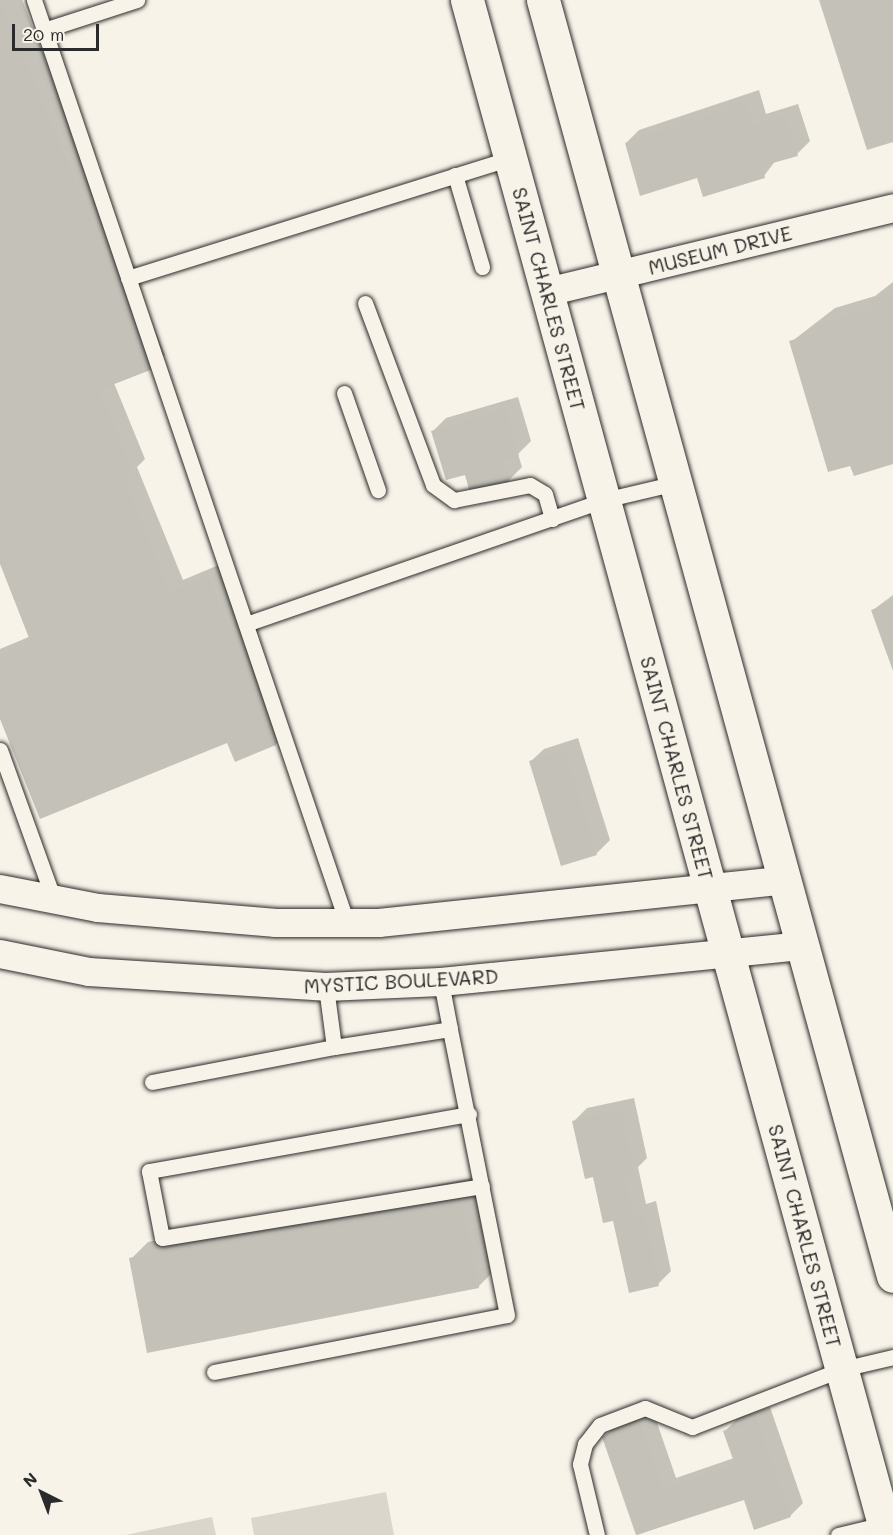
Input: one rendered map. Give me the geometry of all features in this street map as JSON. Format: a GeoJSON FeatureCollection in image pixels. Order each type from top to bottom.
{"type":"FeatureCollection","features":[{"type":"Feature","properties":{"kind":"street","name":"SAINT CHARLES STREET"},"geometry":{"type":"LineString","coordinates":[[467,0],[886,1530]]}},
{"type":"Feature","properties":{"kind":"street"},"geometry":{"type":"LineString","coordinates":[[543,0],[893,1276]]}},
{"type":"Feature","properties":{"kind":"street","name":"MUSEUM DRIVE"},"geometry":{"type":"LineString","coordinates":[[547,292],[893,208]]}},
{"type":"Feature","properties":{"kind":"street"},"geometry":{"type":"LineString","coordinates":[[0,889],[54,900],[276,923],[347,923],[711,891],[784,880]]}},
{"type":"Feature","properties":{"kind":"street","name":"MYSTIC BOULEVARD"},"geometry":{"type":"LineString","coordinates":[[0,954],[89,972],[326,987],[441,982],[803,946]]}},
{"type":"Feature","properties":{"kind":"lane"},"geometry":{"type":"LineString","coordinates":[[34,0],[347,923]]}},
{"type":"Feature","properties":{"kind":"lane"},"geometry":{"type":"LineString","coordinates":[[44,30],[137,0]]}},
{"type":"Feature","properties":{"kind":"lane"},"geometry":{"type":"LineString","coordinates":[[128,278],[511,158]]}},
{"type":"Feature","properties":{"kind":"lane"},"geometry":{"type":"LineString","coordinates":[[455,175],[482,267]]}},
{"type":"Feature","properties":{"kind":"lane"},"geometry":{"type":"LineString","coordinates":[[365,303],[433,485],[454,500],[530,485],[545,494],[552,519]]}},
{"type":"Feature","properties":{"kind":"lane"},"geometry":{"type":"LineString","coordinates":[[344,393],[378,490]]}},
{"type":"Feature","properties":{"kind":"lane"},"geometry":{"type":"LineString","coordinates":[[246,624],[604,500],[676,483]]}},
{"type":"Feature","properties":{"kind":"lane"},"geometry":{"type":"LineString","coordinates":[[0,750],[54,900]]}},
{"type":"Feature","properties":{"kind":"lane"},"geometry":{"type":"LineString","coordinates":[[214,1372],[507,1315],[469,1114],[441,982]]}},
{"type":"Feature","properties":{"kind":"lane"},"geometry":{"type":"LineString","coordinates":[[326,987],[334,1047]]}},
{"type":"Feature","properties":{"kind":"lane"},"geometry":{"type":"LineString","coordinates":[[152,1082],[334,1047],[450,1029]]}},
{"type":"Feature","properties":{"kind":"lane"},"geometry":{"type":"LineString","coordinates":[[469,1114],[149,1171],[162,1238],[482,1186]]}},
{"type":"Feature","properties":{"kind":"lane"},"geometry":{"type":"LineString","coordinates":[[597,1535],[580,1464],[585,1444],[600,1425],[645,1408],[692,1427],[842,1369],[893,1357]]}},
{"type":"Feature","properties":{"kind":"lane"},"geometry":{"type":"LineString","coordinates":[[838,1535],[886,1530]]}},
{"type":"Feature","properties":{"kind":"shaded area"},"geometry":{"type":"Polygon","coordinates":[[[386,1492],[394,1535],[254,1535],[251,1518],[386,1492]]]}},
{"type":"Feature","properties":{"kind":"shaded area"},"geometry":{"type":"Polygon","coordinates":[[[212,1517],[216,1535],[126,1535],[135,1533],[212,1517]]]}},
{"type":"Feature","properties":{"kind":"building"},"geometry":{"type":"Polygon","coordinates":[[[0,0],[153,369],[99,390],[133,473],[123,477],[170,592],[208,576],[276,745],[235,762],[227,743],[40,819],[0,719],[0,656],[31,643],[0,564],[0,0]]]}},
{"type":"Feature","properties":{"kind":"building"},"geometry":{"type":"Polygon","coordinates":[[[819,0],[893,0],[893,142],[867,150],[819,0]]]}},
{"type":"Feature","properties":{"kind":"building"},"geometry":{"type":"Polygon","coordinates":[[[746,102],[753,126],[785,116],[798,156],[762,166],[765,178],[703,197],[697,178],[640,196],[625,143],[746,102]]]}},
{"type":"Feature","properties":{"kind":"building"},"geometry":{"type":"Polygon","coordinates":[[[893,293],[893,464],[854,476],[850,466],[828,472],[789,341],[819,332],[817,325],[872,308],[869,300],[893,293]]]}},
{"type":"Feature","properties":{"kind":"building"},"geometry":{"type":"Polygon","coordinates":[[[505,409],[519,456],[503,460],[509,482],[470,493],[465,475],[446,480],[431,431],[505,409]]]}},
{"type":"Feature","properties":{"kind":"building"},"geometry":{"type":"Polygon","coordinates":[[[893,602],[893,671],[871,610],[893,602]]]}},
{"type":"Feature","properties":{"kind":"building"},"geometry":{"type":"Polygon","coordinates":[[[565,750],[597,855],[561,866],[529,761],[565,750]]]}},
{"type":"Feature","properties":{"kind":"building"},"geometry":{"type":"Polygon","coordinates":[[[621,1110],[634,1172],[624,1175],[633,1216],[644,1213],[659,1286],[629,1293],[613,1221],[603,1223],[593,1177],[585,1179],[572,1121],[621,1110]]]}},
{"type":"Feature","properties":{"kind":"building"},"geometry":{"type":"Polygon","coordinates":[[[460,1193],[479,1288],[147,1353],[129,1258],[460,1193]]]}},
{"type":"Feature","properties":{"kind":"building"},"geometry":{"type":"Polygon","coordinates":[[[757,1419],[791,1517],[754,1530],[744,1500],[636,1535],[602,1437],[640,1423],[663,1490],[735,1465],[723,1431],[757,1419]]]}}]}
